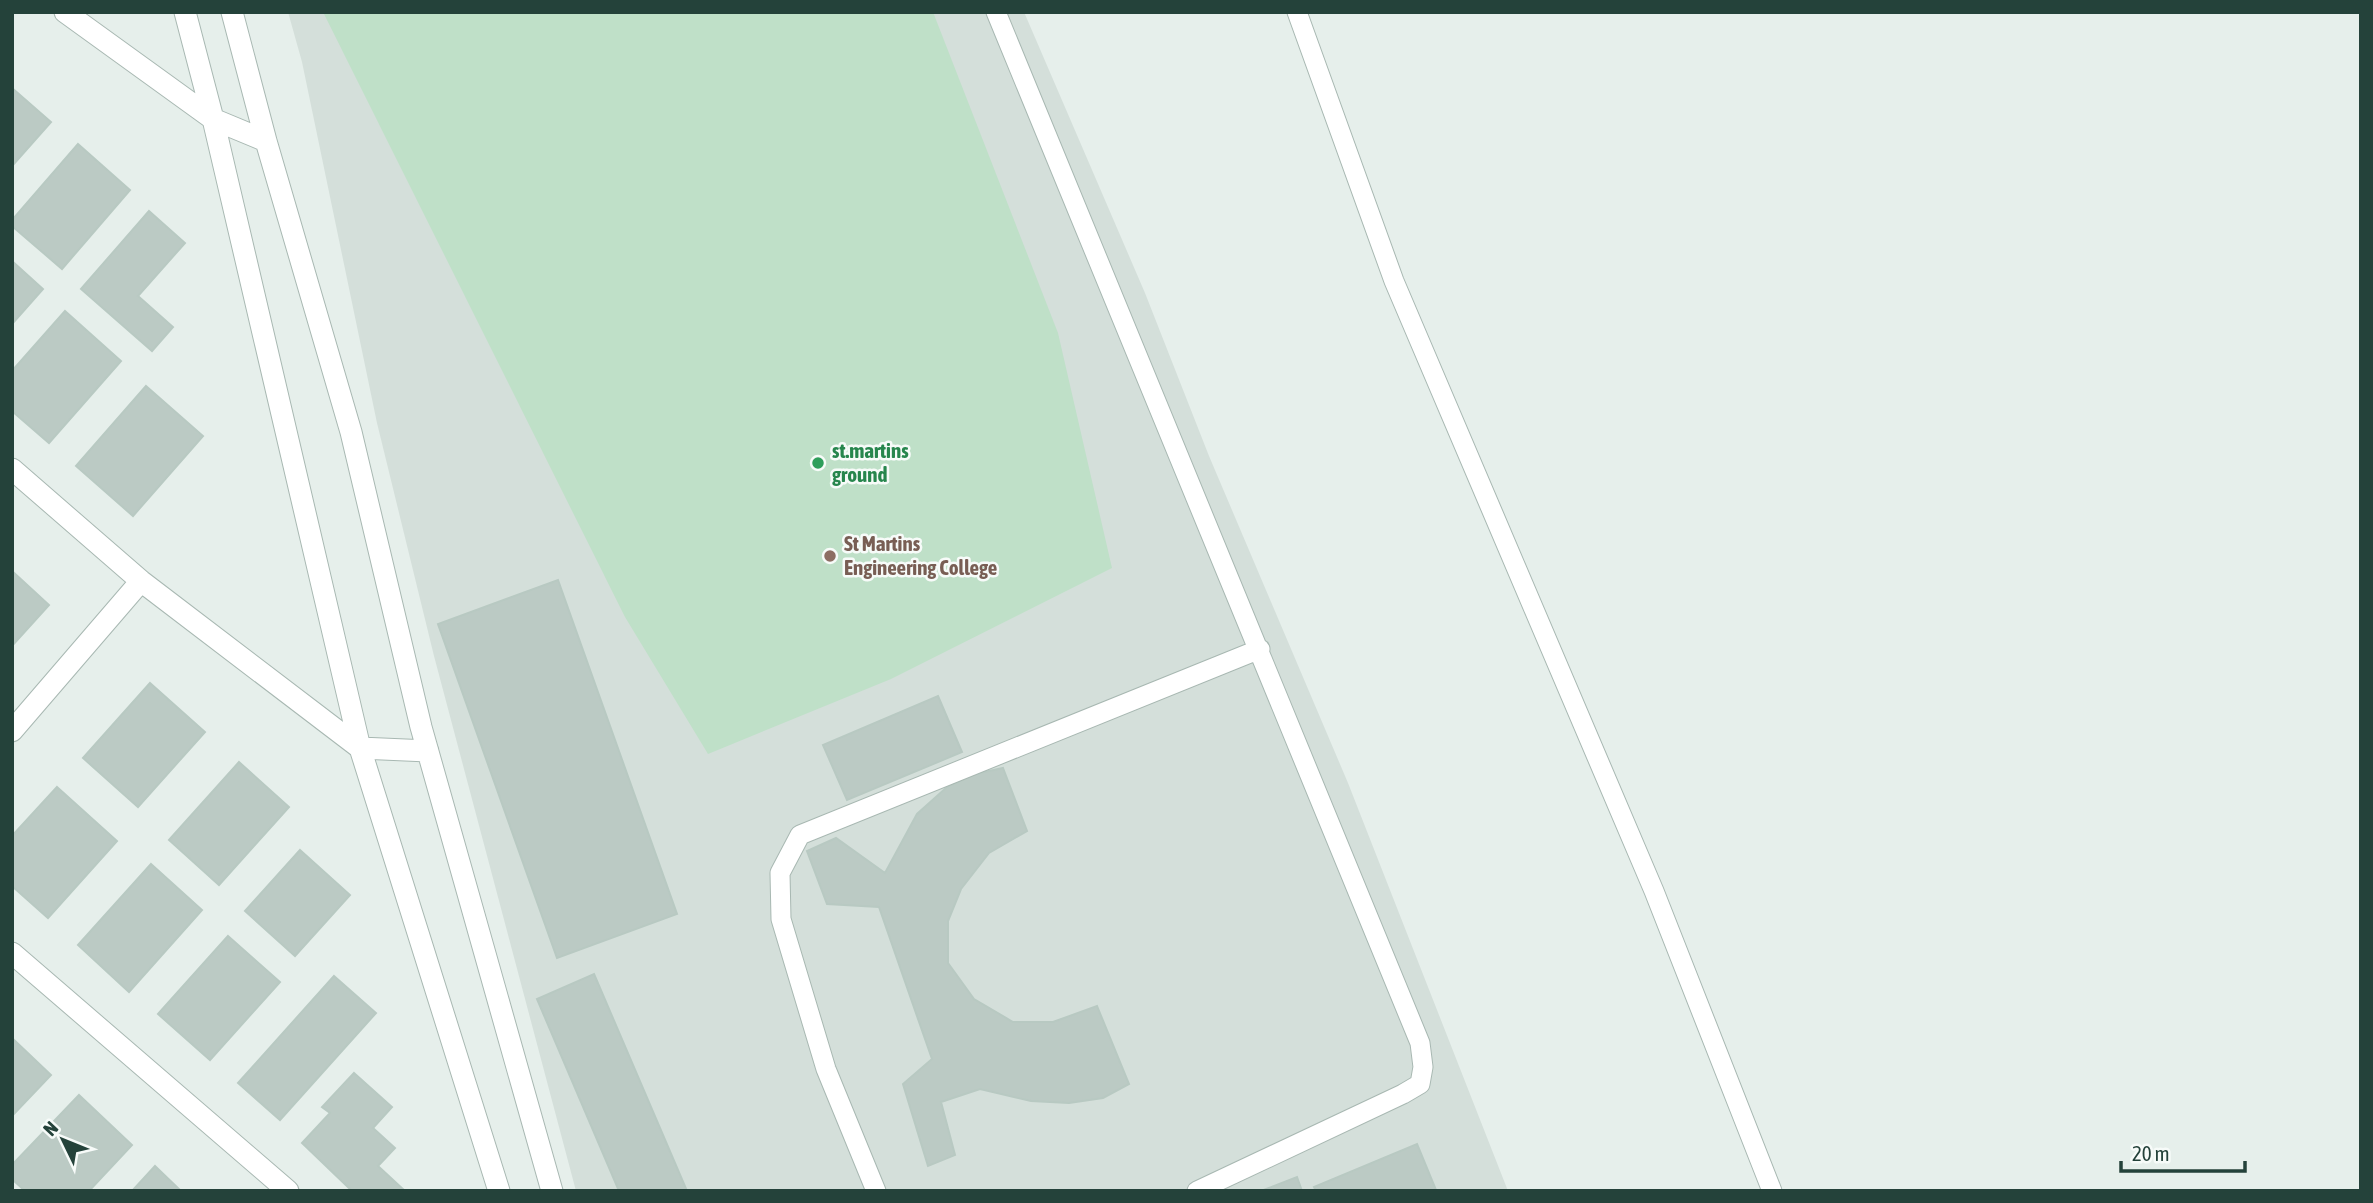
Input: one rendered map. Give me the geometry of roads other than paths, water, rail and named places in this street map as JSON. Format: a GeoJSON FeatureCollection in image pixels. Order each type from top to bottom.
{"type":"FeatureCollection","features":[{"type":"Feature","properties":{"kind":"street"},"geometry":{"type":"LineString","coordinates":[[65,12],[213,119],[266,141]]}},
{"type":"Feature","properties":{"kind":"street"},"geometry":{"type":"LineString","coordinates":[[185,12],[213,119],[360,748],[499,1191]]}},
{"type":"Feature","properties":{"kind":"street"},"geometry":{"type":"LineString","coordinates":[[232,12],[266,141],[351,432],[428,751],[552,1191]]}},
{"type":"Feature","properties":{"kind":"street"},"geometry":{"type":"LineString","coordinates":[[12,469],[141,581],[360,748],[428,751]]}},
{"type":"Feature","properties":{"kind":"street"},"geometry":{"type":"LineString","coordinates":[[12,731],[141,581]]}},
{"type":"Feature","properties":{"kind":"street"},"geometry":{"type":"LineString","coordinates":[[12,953],[288,1191]]}},
{"type":"Feature","properties":{"kind":"lane"},"geometry":{"type":"LineString","coordinates":[[996,12],[1420,1043],[1423,1067],[1420,1084],[1197,1191]]}},
{"type":"Feature","properties":{"kind":"lane"},"geometry":{"type":"LineString","coordinates":[[1297,12],[1394,281],[1654,891],[1772,1191]]}},
{"type":"Feature","properties":{"kind":"lane"},"geometry":{"type":"LineString","coordinates":[[876,1191],[826,1069],[781,919],[780,873],[800,835],[1260,649]]}},
{"type":"Feature","properties":{"kind":"place","name":"st.martins ground"},"geometry":{"type":"Point","coordinates":[818,463]}},
{"type":"Feature","properties":{"kind":"place","name":"St Martins Engineering College"},"geometry":{"type":"Point","coordinates":[830,556]}}]}
